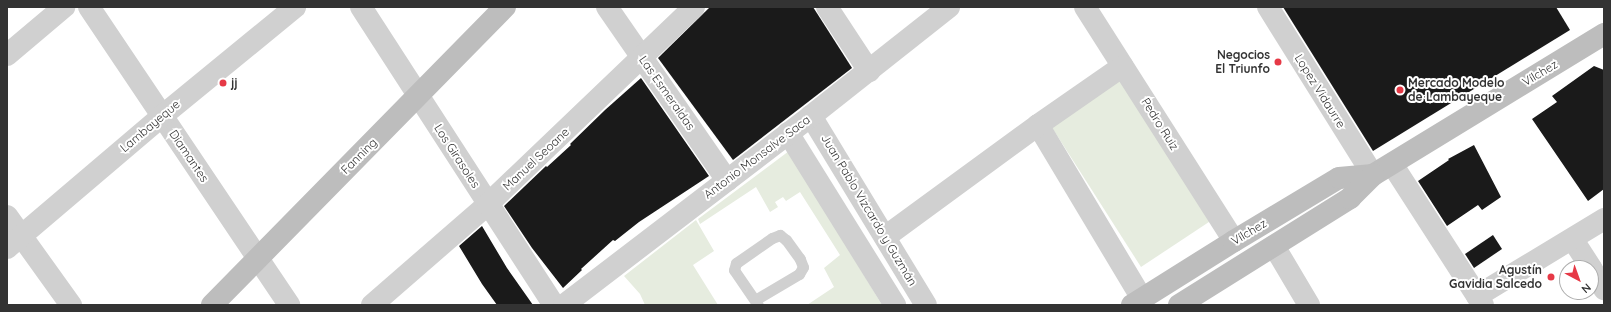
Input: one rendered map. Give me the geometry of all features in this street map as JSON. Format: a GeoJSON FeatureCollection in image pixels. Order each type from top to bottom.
{"type":"FeatureCollection","features":[{"type":"Feature","properties":{"kind":"street"},"geometry":{"type":"LineString","coordinates":[[7,55],[64,7]]}},
{"type":"Feature","properties":{"kind":"street","name":"Diamantes"},"geometry":{"type":"LineString","coordinates":[[89,7],[289,305]]}},
{"type":"Feature","properties":{"kind":"street","name":"Lambayeque"},"geometry":{"type":"LineString","coordinates":[[14,242],[162,116],[295,7]]}},
{"type":"Feature","properties":{"kind":"street","name":"Los Girasoles"},"geometry":{"type":"LineString","coordinates":[[361,7],[554,305]]}},
{"type":"Feature","properties":{"kind":"street","name":"Fanning"},"geometry":{"type":"LineString","coordinates":[[212,305],[506,7]]}},
{"type":"Feature","properties":{"kind":"street","name":"Las Esmeraldas"},"geometry":{"type":"LineString","coordinates":[[607,7],[727,180]]}},
{"type":"Feature","properties":{"kind":"street","name":"Manuel Seoane"},"geometry":{"type":"LineString","coordinates":[[372,305],[488,204],[694,7]]}},
{"type":"Feature","properties":{"kind":"street"},"geometry":{"type":"LineString","coordinates":[[827,7],[869,71]]}},
{"type":"Feature","properties":{"kind":"street","name":"Antonio Monsalve Saca"},"geometry":{"type":"LineString","coordinates":[[564,305],[811,116],[949,7]]}},
{"type":"Feature","properties":{"kind":"street","name":"Pedro Ruiz"},"geometry":{"type":"LineString","coordinates":[[1085,7],[1234,241]]}},
{"type":"Feature","properties":{"kind":"street","name":"Lopez Vidaurre"},"geometry":{"type":"LineString","coordinates":[[1268,7],[1373,175]]}},
{"type":"Feature","properties":{"kind":"street","name":"Vílchez"},"geometry":{"type":"LineString","coordinates":[[1179,305],[1350,198],[1373,175],[1604,34]]}},
{"type":"Feature","properties":{"kind":"street"},"geometry":{"type":"LineString","coordinates":[[885,237],[1038,125],[1123,66]]}},
{"type":"Feature","properties":{"kind":"street","name":"Juan Pablo Vizcardo y Guzmán"},"geometry":{"type":"LineString","coordinates":[[811,116],[926,305]]}},
{"type":"Feature","properties":{"kind":"street"},"geometry":{"type":"LineString","coordinates":[[1038,125],[1137,302]]}},
{"type":"Feature","properties":{"kind":"street"},"geometry":{"type":"LineString","coordinates":[[788,133],[895,305]]}},
{"type":"Feature","properties":{"kind":"street"},"geometry":{"type":"LineString","coordinates":[[1392,164],[1480,301],[1604,219]]}},
{"type":"Feature","properties":{"kind":"street","name":"Vílchez"},"geometry":{"type":"LineString","coordinates":[[1137,302],[1234,241],[1339,178],[1373,175]]}},
{"type":"Feature","properties":{"kind":"street"},"geometry":{"type":"LineString","coordinates":[[7,216],[14,242],[71,305]]}},
{"type":"Feature","properties":{"kind":"street"},"geometry":{"type":"LineString","coordinates":[[1573,240],[1586,260]]}},
{"type":"Feature","properties":{"kind":"street"},"geometry":{"type":"LineString","coordinates":[[1274,246],[1309,305]]}},
{"type":"Feature","properties":{"kind":"lane"},"geometry":{"type":"LineString","coordinates":[[780,235],[786,240],[800,259],[803,267],[799,274],[757,303],[734,270],[736,263],[772,238],[780,235]]}},
{"type":"Feature","properties":{"kind":"shaded area"},"geometry":{"type":"Polygon","coordinates":[[[1125,73],[1215,218],[1141,267],[1051,126],[1125,73]]]}},
{"type":"Feature","properties":{"kind":"shaded area"},"geometry":{"type":"Polygon","coordinates":[[[789,151],[882,305],[807,305],[834,287],[824,268],[840,255],[800,192],[786,201],[783,197],[775,202],[778,207],[770,212],[756,187],[700,224],[698,219],[789,151]]]}},
{"type":"Feature","properties":{"kind":"shaded area"},"geometry":{"type":"Polygon","coordinates":[[[696,220],[714,251],[693,265],[718,305],[645,305],[640,294],[624,276],[696,220]]]}},
{"type":"Feature","properties":{"kind":"building"},"geometry":{"type":"Polygon","coordinates":[[[710,7],[813,7],[852,68],[733,160],[658,58],[710,7]]]}},
{"type":"Feature","properties":{"kind":"building","name":"Mercado Modelo de Lambayeque"},"geometry":{"type":"Polygon","coordinates":[[[1283,7],[1556,7],[1570,30],[1373,151],[1283,7]]]}},
{"type":"Feature","properties":{"kind":"building"},"geometry":{"type":"Polygon","coordinates":[[[1594,66],[1604,70],[1604,189],[1588,201],[1532,119],[1557,102],[1552,96],[1594,66]]]}},
{"type":"Feature","properties":{"kind":"building"},"geometry":{"type":"Polygon","coordinates":[[[641,78],[709,176],[639,222],[615,241],[613,240],[581,269],[582,270],[563,288],[532,248],[504,206],[641,78]]]}},
{"type":"Feature","properties":{"kind":"building"},"geometry":{"type":"Polygon","coordinates":[[[1474,145],[1501,197],[1482,210],[1478,205],[1447,226],[1418,181],[1449,160],[1448,159],[1474,145]]]}},
{"type":"Feature","properties":{"kind":"building"},"geometry":{"type":"Polygon","coordinates":[[[482,226],[507,268],[533,305],[497,305],[482,284],[459,246],[482,226]]]}},
{"type":"Feature","properties":{"kind":"building"},"geometry":{"type":"Polygon","coordinates":[[[1493,235],[1502,249],[1474,268],[1465,254],[1493,235]]]}},
{"type":"Feature","properties":{"kind":"place","name":"Negocios El Triunfo"},"geometry":{"type":"Point","coordinates":[1278,62]}},
{"type":"Feature","properties":{"kind":"place","name":"jj"},"geometry":{"type":"Point","coordinates":[223,83]}},
{"type":"Feature","properties":{"kind":"place","name":"Mercado Modelo de Lambayeque"},"geometry":{"type":"Point","coordinates":[1400,90]}},
{"type":"Feature","properties":{"kind":"place","name":"Agustín Gavidia Salcedo"},"geometry":{"type":"Point","coordinates":[1551,277]}}]}
